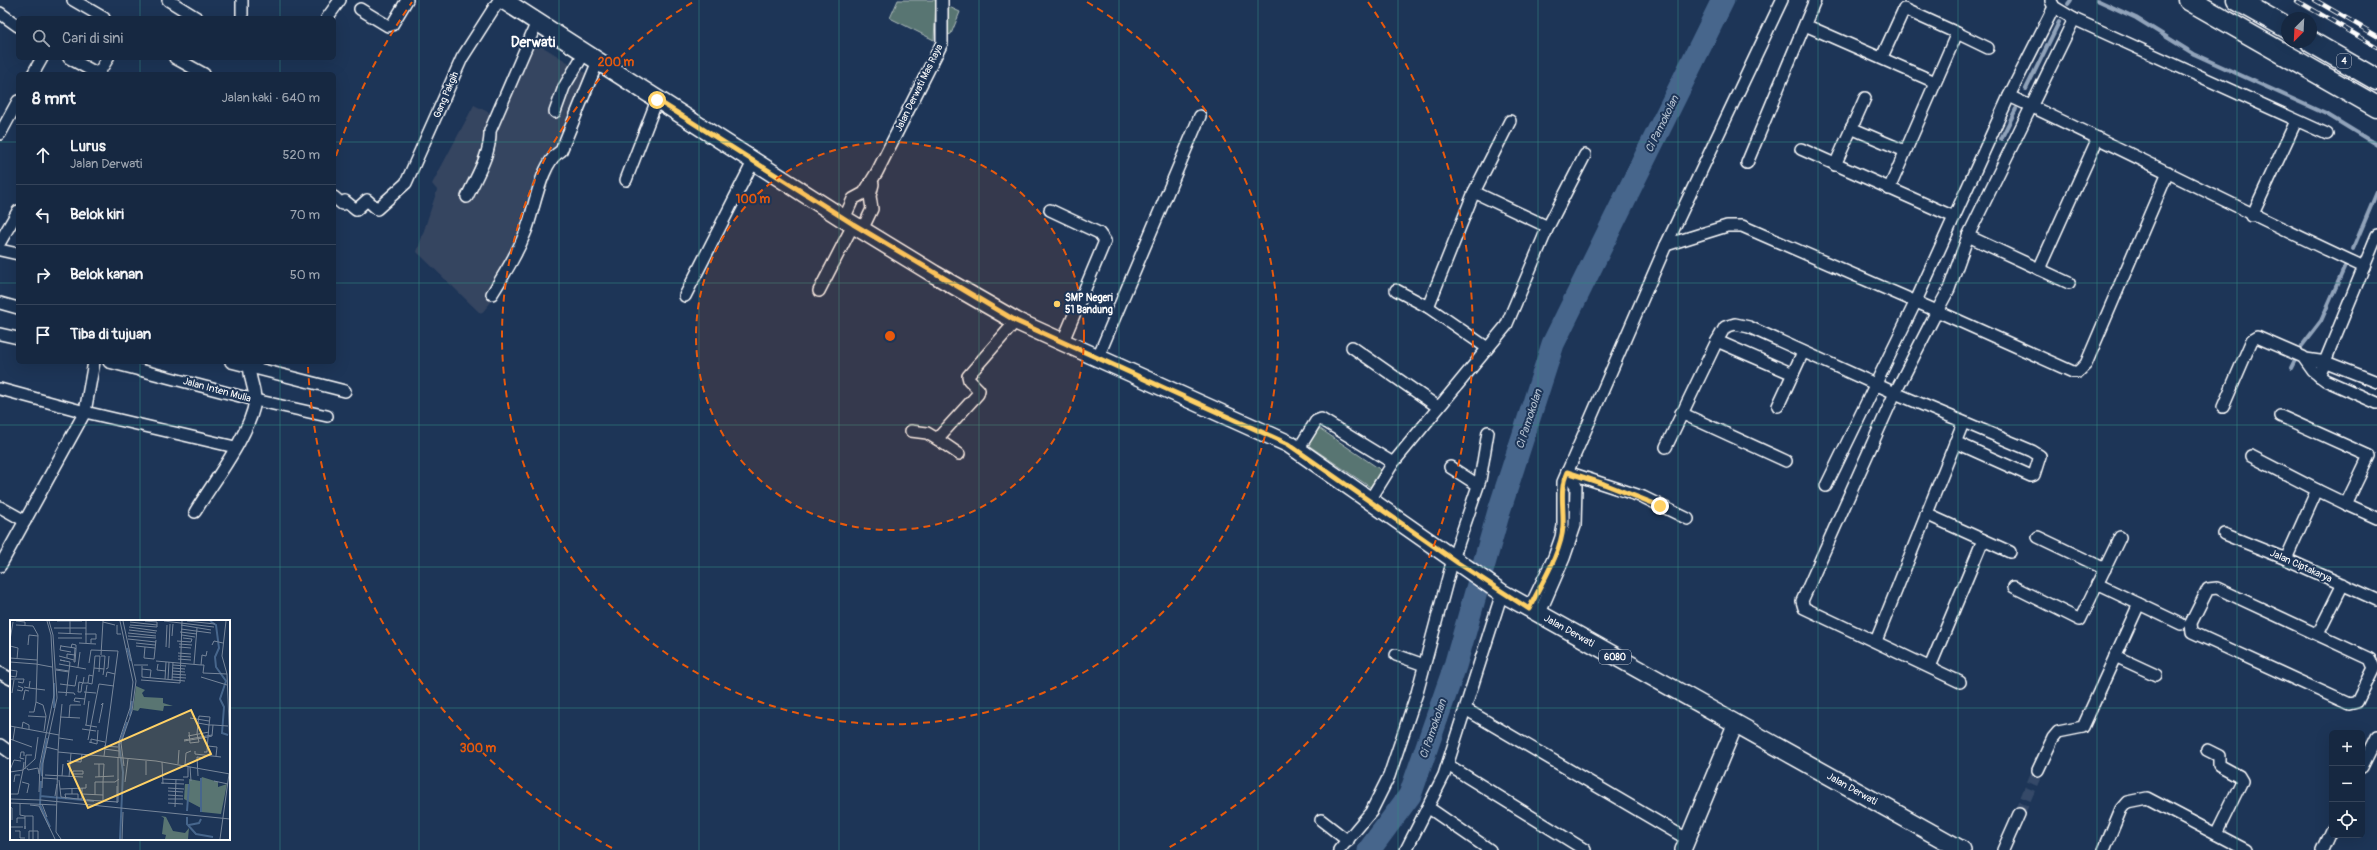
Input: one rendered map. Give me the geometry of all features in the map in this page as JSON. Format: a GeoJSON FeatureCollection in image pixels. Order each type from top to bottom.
{"type":"FeatureCollection","features":[{"type":"Feature","properties":{"kind":"highway","name":"4"},"geometry":{"type":"LineString","coordinates":[[2189,0],[2377,107]]}},
{"type":"Feature","properties":{"kind":"highway"},"geometry":{"type":"LineString","coordinates":[[2237,0],[2281,25]]}},
{"type":"Feature","properties":{"kind":"highway","name":"4"},"geometry":{"type":"LineString","coordinates":[[2317,45],[2377,80]]}},
{"type":"Feature","properties":{"kind":"main road","name":"Jalan Derwati"},"geometry":{"type":"LineString","coordinates":[[503,0],[657,100],[853,224],[1016,321],[1288,444],[1456,561],[1534,612],[1962,850]]}},
{"type":"Feature","properties":{"kind":"street"},"geometry":{"type":"LineString","coordinates":[[73,0],[101,16]]}},
{"type":"Feature","properties":{"kind":"street"},"geometry":{"type":"LineString","coordinates":[[168,0],[194,16]]}},
{"type":"Feature","properties":{"kind":"street"},"geometry":{"type":"LineString","coordinates":[[242,0],[242,16]]}},
{"type":"Feature","properties":{"kind":"street"},"geometry":{"type":"LineString","coordinates":[[328,16],[340,0]]}},
{"type":"Feature","properties":{"kind":"street"},"geometry":{"type":"LineString","coordinates":[[360,8],[388,26],[392,25],[406,0]]}},
{"type":"Feature","properties":{"kind":"street","name":"Gang Pakgih"},"geometry":{"type":"LineString","coordinates":[[336,199],[341,204],[345,202],[356,210],[368,200],[377,209],[406,183],[462,58],[499,0]]}},
{"type":"Feature","properties":{"kind":"street","name":"Jalan Derwati Mas Raya"},"geometry":{"type":"LineString","coordinates":[[877,172],[942,43],[942,0]]}},
{"type":"Feature","properties":{"kind":"street"},"geometry":{"type":"LineString","coordinates":[[1567,472],[1666,245],[1782,0]]}},
{"type":"Feature","properties":{"kind":"street"},"geometry":{"type":"LineString","coordinates":[[1747,163],[1815,0]]}},
{"type":"Feature","properties":{"kind":"street"},"geometry":{"type":"LineString","coordinates":[[1882,57],[1906,4],[1957,34],[1988,48]]}},
{"type":"Feature","properties":{"kind":"street"},"geometry":{"type":"LineString","coordinates":[[1826,486],[1875,384],[1918,302],[1954,217],[2052,4],[2074,19],[2327,134]]}},
{"type":"Feature","properties":{"kind":"street"},"geometry":{"type":"LineString","coordinates":[[0,14],[16,25]]}},
{"type":"Feature","properties":{"kind":"street"},"geometry":{"type":"LineString","coordinates":[[1960,682],[1804,608],[1802,603],[1934,309],[1949,289],[1968,236],[2030,106],[2074,19]]}},
{"type":"Feature","properties":{"kind":"street"},"geometry":{"type":"LineString","coordinates":[[467,197],[483,163],[490,139],[490,131],[537,22]]}},
{"type":"Feature","properties":{"kind":"street"},"geometry":{"type":"LineString","coordinates":[[1805,25],[1882,57],[1935,82]]}},
{"type":"Feature","properties":{"kind":"street"},"geometry":{"type":"LineString","coordinates":[[1890,189],[1957,34]]}},
{"type":"Feature","properties":{"kind":"street"},"geometry":{"type":"LineString","coordinates":[[555,112],[564,87],[591,56]]}},
{"type":"Feature","properties":{"kind":"street"},"geometry":{"type":"LineString","coordinates":[[492,294],[512,263],[526,230],[536,198],[552,158],[562,151],[591,56]]}},
{"type":"Feature","properties":{"kind":"street"},"geometry":{"type":"LineString","coordinates":[[34,72],[41,60]]}},
{"type":"Feature","properties":{"kind":"street"},"geometry":{"type":"LineString","coordinates":[[73,60],[94,72]]}},
{"type":"Feature","properties":{"kind":"street"},"geometry":{"type":"LineString","coordinates":[[99,72],[107,60]]}},
{"type":"Feature","properties":{"kind":"street"},"geometry":{"type":"LineString","coordinates":[[179,60],[200,72]]}},
{"type":"Feature","properties":{"kind":"street"},"geometry":{"type":"LineString","coordinates":[[2009,96],[2168,172],[2252,216],[2364,267]]}},
{"type":"Feature","properties":{"kind":"street"},"geometry":{"type":"LineString","coordinates":[[1835,165],[1865,98]]}},
{"type":"Feature","properties":{"kind":"street"},"geometry":{"type":"LineString","coordinates":[[626,180],[657,100]]}},
{"type":"Feature","properties":{"kind":"street"},"geometry":{"type":"LineString","coordinates":[[0,134],[16,105]]}},
{"type":"Feature","properties":{"kind":"street"},"geometry":{"type":"LineString","coordinates":[[1098,357],[1200,116]]}},
{"type":"Feature","properties":{"kind":"street"},"geometry":{"type":"LineString","coordinates":[[1428,307],[1474,192],[1510,121]]}},
{"type":"Feature","properties":{"kind":"street"},"geometry":{"type":"LineString","coordinates":[[2252,216],[2296,121]]}},
{"type":"Feature","properties":{"kind":"street"},"geometry":{"type":"LineString","coordinates":[[1851,128],[1905,152]]}},
{"type":"Feature","properties":{"kind":"street"},"geometry":{"type":"LineString","coordinates":[[2039,269],[2098,138]]}},
{"type":"Feature","properties":{"kind":"street"},"geometry":{"type":"LineString","coordinates":[[1801,149],[1954,217]]}},
{"type":"Feature","properties":{"kind":"street"},"geometry":{"type":"LineString","coordinates":[[1370,500],[1393,463],[1486,347],[1496,340],[1506,326],[1548,227],[1585,155]]}},
{"type":"Feature","properties":{"kind":"street"},"geometry":{"type":"LineString","coordinates":[[685,296],[754,160]]}},
{"type":"Feature","properties":{"kind":"street"},"geometry":{"type":"LineString","coordinates":[[853,224],[872,209],[870,196],[877,172]]}},
{"type":"Feature","properties":{"kind":"street"},"geometry":{"type":"LineString","coordinates":[[819,291],[853,224],[854,199],[864,193],[877,172]]}},
{"type":"Feature","properties":{"kind":"street"},"geometry":{"type":"LineString","coordinates":[[1666,245],[1727,226],[1742,226],[1934,309],[2073,372],[2078,372],[2086,364],[2168,172]]}},
{"type":"Feature","properties":{"kind":"street"},"geometry":{"type":"LineString","coordinates":[[1474,192],[1548,227]]}},
{"type":"Feature","properties":{"kind":"street"},"geometry":{"type":"LineString","coordinates":[[1050,210],[1099,232],[1105,241],[1063,341]]}},
{"type":"Feature","properties":{"kind":"street"},"geometry":{"type":"LineString","coordinates":[[0,242],[16,214]]}},
{"type":"Feature","properties":{"kind":"street"},"geometry":{"type":"LineString","coordinates":[[2319,376],[2377,235]]}},
{"type":"Feature","properties":{"kind":"street"},"geometry":{"type":"LineString","coordinates":[[1968,236],[2069,283]]}},
{"type":"Feature","properties":{"kind":"street"},"geometry":{"type":"LineString","coordinates":[[0,250],[16,254]]}},
{"type":"Feature","properties":{"kind":"street"},"geometry":{"type":"LineString","coordinates":[[1396,290],[1428,307],[1486,347]]}},
{"type":"Feature","properties":{"kind":"street"},"geometry":{"type":"LineString","coordinates":[[0,304],[16,308]]}},
{"type":"Feature","properties":{"kind":"street"},"geometry":{"type":"LineString","coordinates":[[937,439],[978,394],[979,390],[969,380],[968,376],[1016,321]]}},
{"type":"Feature","properties":{"kind":"street"},"geometry":{"type":"LineString","coordinates":[[1666,447],[1723,328],[1735,324],[1749,327],[1895,393],[2032,451],[2040,456],[2040,461],[2034,475],[2031,476],[1955,442]]}},
{"type":"Feature","properties":{"kind":"street"},"geometry":{"type":"LineString","coordinates":[[0,334],[16,338]]}},
{"type":"Feature","properties":{"kind":"street"},"geometry":{"type":"LineString","coordinates":[[2223,407],[2254,338],[2262,338],[2306,359],[2326,362],[2377,382]]}},
{"type":"Feature","properties":{"kind":"street"},"geometry":{"type":"LineString","coordinates":[[1717,341],[1793,374]]}},
{"type":"Feature","properties":{"kind":"street"},"geometry":{"type":"LineString","coordinates":[[1352,347],[1438,407]]}},
{"type":"Feature","properties":{"kind":"street"},"geometry":{"type":"LineString","coordinates":[[1778,406],[1803,352]]}},
{"type":"Feature","properties":{"kind":"street"},"geometry":{"type":"LineString","coordinates":[[2306,359],[2319,376],[2377,403]]}},
{"type":"Feature","properties":{"kind":"street"},"geometry":{"type":"LineString","coordinates":[[0,566],[85,412],[94,364]]}},
{"type":"Feature","properties":{"kind":"street","name":"Jalan Inten Mulia"},"geometry":{"type":"LineString","coordinates":[[117,364],[255,400],[327,416]]}},
{"type":"Feature","properties":{"kind":"street"},"geometry":{"type":"LineString","coordinates":[[195,512],[235,448],[246,427],[255,400],[249,364],[345,391]]}},
{"type":"Feature","properties":{"kind":"street"},"geometry":{"type":"LineString","coordinates":[[0,389],[85,412],[235,448]]}},
{"type":"Feature","properties":{"kind":"street"},"geometry":{"type":"LineString","coordinates":[[1682,413],[1786,461]]}},
{"type":"Feature","properties":{"kind":"street"},"geometry":{"type":"LineString","coordinates":[[2280,416],[2373,458],[2346,504]]}},
{"type":"Feature","properties":{"kind":"street"},"geometry":{"type":"LineString","coordinates":[[1298,450],[1316,421],[1321,418],[1393,463]]}},
{"type":"Feature","properties":{"kind":"street"},"geometry":{"type":"LineString","coordinates":[[1876,641],[1963,422]]}},
{"type":"Feature","properties":{"kind":"street"},"geometry":{"type":"LineString","coordinates":[[911,431],[927,433],[959,454]]}},
{"type":"Feature","properties":{"kind":"street"},"geometry":{"type":"LineString","coordinates":[[1339,850],[1371,812],[1389,776],[1478,485],[1488,432]]}},
{"type":"Feature","properties":{"kind":"street"},"geometry":{"type":"LineString","coordinates":[[2251,456],[2317,490],[2377,518]]}},
{"type":"Feature","properties":{"kind":"street"},"geometry":{"type":"LineString","coordinates":[[1450,467],[1478,485]]}},
{"type":"Feature","properties":{"kind":"street"},"geometry":{"type":"LineString","coordinates":[[1567,472],[1643,497],[1688,519]]}},
{"type":"Feature","properties":{"kind":"street"},"geometry":{"type":"LineString","coordinates":[[1534,612],[1566,554],[1575,526],[1576,486],[1567,472]]}},
{"type":"Feature","properties":{"kind":"street"},"geometry":{"type":"LineString","coordinates":[[2286,559],[2317,490]]}},
{"type":"Feature","properties":{"kind":"street"},"geometry":{"type":"LineString","coordinates":[[0,507],[25,521]]}},
{"type":"Feature","properties":{"kind":"street"},"geometry":{"type":"LineString","coordinates":[[1926,514],[2010,552]]}},
{"type":"Feature","properties":{"kind":"street","name":"Jalan Ciptakarya"},"geometry":{"type":"LineString","coordinates":[[2224,534],[2286,559],[2377,600]]}},
{"type":"Feature","properties":{"kind":"street"},"geometry":{"type":"LineString","coordinates":[[2038,537],[2105,569]]}},
{"type":"Feature","properties":{"kind":"street"},"geometry":{"type":"LineString","coordinates":[[2014,587],[2080,620],[2120,537]]}},
{"type":"Feature","properties":{"kind":"street"},"geometry":{"type":"LineString","coordinates":[[1930,667],[1983,540]]}},
{"type":"Feature","properties":{"kind":"street"},"geometry":{"type":"LineString","coordinates":[[2097,584],[2181,624]]}},
{"type":"Feature","properties":{"kind":"street"},"geometry":{"type":"LineString","coordinates":[[2318,634],[2343,584]]}},
{"type":"Feature","properties":{"kind":"street"},"geometry":{"type":"LineString","coordinates":[[2217,588],[2318,634],[2370,659],[2373,663],[2373,670],[2355,704],[2349,704],[2196,634],[2191,629],[2191,623],[2208,589],[2217,588]]}},
{"type":"Feature","properties":{"kind":"street"},"geometry":{"type":"LineString","coordinates":[[1406,850],[1429,808],[1448,765],[1467,710],[1499,590]]}},
{"type":"Feature","properties":{"kind":"street"},"geometry":{"type":"LineString","coordinates":[[2038,770],[2052,738],[2058,732],[2083,727],[2139,604]]}},
{"type":"Feature","properties":{"kind":"street"},"geometry":{"type":"LineString","coordinates":[[1396,655],[1424,665]]}},
{"type":"Feature","properties":{"kind":"street"},"geometry":{"type":"LineString","coordinates":[[2115,656],[2156,676]]}},
{"type":"Feature","properties":{"kind":"street"},"geometry":{"type":"LineString","coordinates":[[0,673],[10,678]]}},
{"type":"Feature","properties":{"kind":"street"},"geometry":{"type":"LineString","coordinates":[[1467,710],[1685,845],[1743,728]]}},
{"type":"Feature","properties":{"kind":"street"},"geometry":{"type":"LineString","coordinates":[[2362,766],[2377,737]]}},
{"type":"Feature","properties":{"kind":"street"},"geometry":{"type":"LineString","coordinates":[[0,746],[10,752]]}},
{"type":"Feature","properties":{"kind":"street"},"geometry":{"type":"LineString","coordinates":[[2207,750],[2219,756],[2219,765],[2239,776],[2242,781],[2216,834]]}},
{"type":"Feature","properties":{"kind":"street"},"geometry":{"type":"LineString","coordinates":[[1448,765],[1585,850]]}},
{"type":"Feature","properties":{"kind":"street"},"geometry":{"type":"LineString","coordinates":[[2104,850],[2121,809],[2127,802],[2147,798],[2246,850]]}},
{"type":"Feature","properties":{"kind":"street"},"geometry":{"type":"LineString","coordinates":[[1429,808],[1490,850]]}},
{"type":"Feature","properties":{"kind":"street"},"geometry":{"type":"LineString","coordinates":[[2003,850],[2019,814]]}},
{"type":"Feature","properties":{"kind":"street"},"geometry":{"type":"LineString","coordinates":[[1321,820],[1348,840]]}},
{"type":"Feature","properties":{"kind":"street"},"geometry":{"type":"LineString","coordinates":[[2322,850],[2329,835]]}},
{"type":"Feature","properties":{"kind":"shaded area"},"geometry":{"type":"Polygon","coordinates":[[[530,39],[592,77],[540,205],[502,289],[481,314],[417,252],[437,190],[432,184],[474,105],[496,116],[530,39]]]}},
{"type":"Feature","properties":{"kind":"green space"},"geometry":{"type":"Polygon","coordinates":[[[898,0],[936,0],[934,40],[890,18],[898,0]]]}},
{"type":"Feature","properties":{"kind":"green space"},"geometry":{"type":"Polygon","coordinates":[[[947,6],[960,12],[951,34],[948,35],[947,6]]]}},
{"type":"Feature","properties":{"kind":"green space"},"geometry":{"type":"Polygon","coordinates":[[[1319,428],[1381,470],[1370,487],[1308,445],[1319,428]]]}},
{"type":"Feature","properties":{"kind":"waterway","name":"Ci Pamokolan"},"geometry":{"type":"LineString","coordinates":[[1369,850],[1410,795],[1455,666],[1499,511],[1553,344],[1723,0]]}},
{"type":"Feature","properties":{"kind":"waterway"},"geometry":{"type":"LineString","coordinates":[[2068,4],[2071,0]]}},
{"type":"Feature","properties":{"kind":"waterway"},"geometry":{"type":"LineString","coordinates":[[2097,0],[2136,18],[2194,54],[2328,115],[2377,145]]}},
{"type":"Feature","properties":{"kind":"waterway"},"geometry":{"type":"LineString","coordinates":[[2026,89],[2059,22]]}},
{"type":"Feature","properties":{"kind":"waterway"},"geometry":{"type":"LineString","coordinates":[[2001,139],[2016,109]]}},
{"type":"Feature","properties":{"kind":"waterway"},"geometry":{"type":"LineString","coordinates":[[2353,249],[2377,192]]}},
{"type":"Feature","properties":{"kind":"waterway"},"geometry":{"type":"LineString","coordinates":[[2301,347],[2321,321],[2346,264]]}},
{"type":"Feature","properties":{"kind":"waterway"},"geometry":{"type":"LineString","coordinates":[[2291,368],[2295,360]]}},
{"type":"Feature","properties":{"kind":"tunnel"},"geometry":{"type":"LineString","coordinates":[[2019,814],[2038,770]]}},
{"type":"Feature","properties":{"kind":"railway"},"geometry":{"type":"LineString","coordinates":[[2296,0],[2377,47]]}},
{"type":"Feature","properties":{"kind":"railway"},"geometry":{"type":"LineString","coordinates":[[2315,0],[2377,36]]}},
{"type":"Feature","properties":{"kind":"place","name":"SMP Negeri 51 Bandung"},"geometry":{"type":"Point","coordinates":[1057,304]}},
{"type":"Feature","properties":{"kind":"district","name":"Derwati"},"geometry":{"type":"Point","coordinates":[533,42]}},
{"type":"Feature","properties":{"kind":"route"},"geometry":{"type":"LineString","coordinates":[[657,100],[934,274],[1016,321],[1288,444],[1458,563],[1496,587],[1502,593],[1529,609],[1554,557],[1561,537],[1563,526],[1563,482],[1567,472],[1643,497],[1660,506]]}}]}
